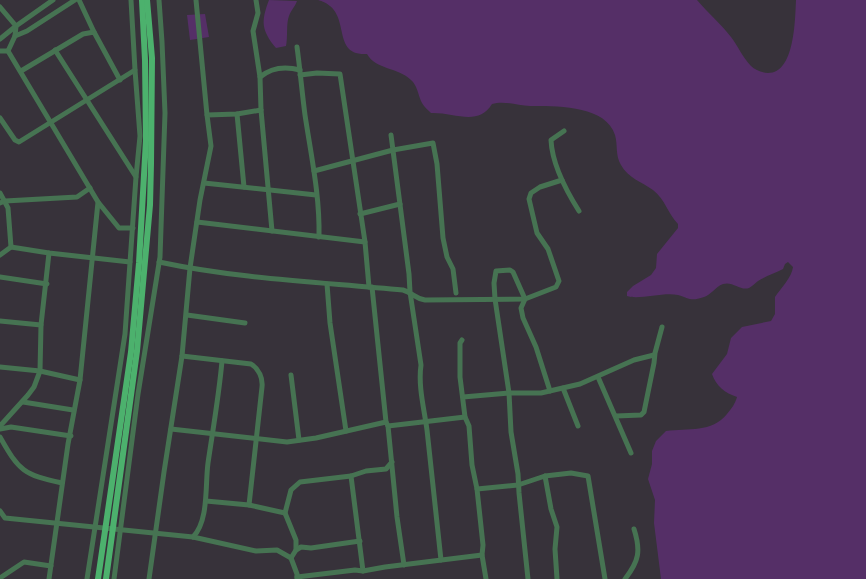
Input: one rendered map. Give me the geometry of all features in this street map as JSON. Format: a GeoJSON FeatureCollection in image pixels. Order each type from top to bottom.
{"type":"FeatureCollection","features":[{"type":"Feature","properties":{"kind":"main road"},"geometry":{"type":"LineString","coordinates":[[98,579],[131,352],[137,289],[146,140],[142,0]]}},
{"type":"Feature","properties":{"kind":"main road"},"geometry":{"type":"LineString","coordinates":[[106,579],[117,529],[124,435],[137,352],[150,205],[152,68],[147,0]]}},
{"type":"Feature","properties":{"kind":"street"},"geometry":{"type":"LineString","coordinates":[[0,39],[53,0]]}},
{"type":"Feature","properties":{"kind":"street"},"geometry":{"type":"LineString","coordinates":[[15,36],[27,31],[75,0]]}},
{"type":"Feature","properties":{"kind":"street"},"geometry":{"type":"LineString","coordinates":[[79,0],[120,80]]}},
{"type":"Feature","properties":{"kind":"street"},"geometry":{"type":"LineString","coordinates":[[87,579],[125,334],[140,136],[131,0]]}},
{"type":"Feature","properties":{"kind":"street"},"geometry":{"type":"LineString","coordinates":[[114,579],[117,529],[159,262],[165,112],[159,0]]}},
{"type":"Feature","properties":{"kind":"street"},"geometry":{"type":"LineString","coordinates":[[151,579],[170,429],[182,356],[190,268],[211,146],[196,0]]}},
{"type":"Feature","properties":{"kind":"street"},"geometry":{"type":"LineString","coordinates":[[256,0],[258,13],[253,31],[260,77],[261,110],[272,231]]}},
{"type":"Feature","properties":{"kind":"street"},"geometry":{"type":"LineString","coordinates":[[0,7],[16,26],[15,36],[8,51]]}},
{"type":"Feature","properties":{"kind":"street"},"geometry":{"type":"LineString","coordinates":[[21,71],[83,34],[94,32]]}},
{"type":"Feature","properties":{"kind":"street"},"geometry":{"type":"LineString","coordinates":[[297,46],[314,171],[319,237]]}},
{"type":"Feature","properties":{"kind":"street"},"geometry":{"type":"LineString","coordinates":[[55,50],[136,177]]}},
{"type":"Feature","properties":{"kind":"street"},"geometry":{"type":"LineString","coordinates":[[0,51],[8,51]]}},
{"type":"Feature","properties":{"kind":"street"},"geometry":{"type":"LineString","coordinates":[[8,51],[98,202],[118,228],[133,228]]}},
{"type":"Feature","properties":{"kind":"street"},"geometry":{"type":"LineString","coordinates":[[260,77],[268,71],[287,68],[300,73],[340,74],[371,287],[404,564]]}},
{"type":"Feature","properties":{"kind":"street"},"geometry":{"type":"LineString","coordinates":[[0,118],[18,142],[52,123],[135,70]]}},
{"type":"Feature","properties":{"kind":"street"},"geometry":{"type":"LineString","coordinates":[[207,116],[261,110]]}},
{"type":"Feature","properties":{"kind":"street"},"geometry":{"type":"LineString","coordinates":[[237,114],[244,187]]}},
{"type":"Feature","properties":{"kind":"street"},"geometry":{"type":"LineString","coordinates":[[564,131],[550,141],[562,180],[569,196],[580,211]]}},
{"type":"Feature","properties":{"kind":"street"},"geometry":{"type":"LineString","coordinates":[[391,135],[420,365],[441,560]]}},
{"type":"Feature","properties":{"kind":"street"},"geometry":{"type":"LineString","coordinates":[[314,171],[393,150],[432,142],[434,144],[437,164],[443,238],[447,258],[453,269],[456,293]]}},
{"type":"Feature","properties":{"kind":"street"},"geometry":{"type":"LineString","coordinates":[[159,262],[190,268],[410,292],[416,298],[425,300],[525,299],[556,287],[559,281],[548,249],[537,233],[530,199],[531,193],[540,187],[562,180]]}},
{"type":"Feature","properties":{"kind":"street"},"geometry":{"type":"LineString","coordinates":[[204,183],[316,195]]}},
{"type":"Feature","properties":{"kind":"street"},"geometry":{"type":"LineString","coordinates":[[2,202],[78,197],[90,188]]}},
{"type":"Feature","properties":{"kind":"street"},"geometry":{"type":"LineString","coordinates":[[0,193],[2,202],[8,208],[10,247]]}},
{"type":"Feature","properties":{"kind":"street"},"geometry":{"type":"LineString","coordinates":[[49,579],[62,483],[80,380],[98,202]]}},
{"type":"Feature","properties":{"kind":"street"},"geometry":{"type":"LineString","coordinates":[[360,214],[400,204]]}},
{"type":"Feature","properties":{"kind":"street"},"geometry":{"type":"LineString","coordinates":[[197,222],[365,242]]}},
{"type":"Feature","properties":{"kind":"street"},"geometry":{"type":"LineString","coordinates":[[0,255],[10,247],[130,262]]}},
{"type":"Feature","properties":{"kind":"street"},"geometry":{"type":"LineString","coordinates":[[0,428],[24,402],[34,387],[40,371],[41,325],[49,253]]}},
{"type":"Feature","properties":{"kind":"street"},"geometry":{"type":"LineString","coordinates":[[528,579],[518,474],[511,432],[509,392],[496,298],[495,271],[509,270],[513,272],[525,299],[521,308],[523,318],[536,347],[550,391]]}},
{"type":"Feature","properties":{"kind":"street"},"geometry":{"type":"LineString","coordinates":[[0,277],[47,284]]}},
{"type":"Feature","properties":{"kind":"street"},"geometry":{"type":"LineString","coordinates":[[327,284],[330,322],[346,431]]}},
{"type":"Feature","properties":{"kind":"street"},"geometry":{"type":"LineString","coordinates":[[128,288],[137,289]]}},
{"type":"Feature","properties":{"kind":"street"},"geometry":{"type":"LineString","coordinates":[[187,315],[245,323]]}},
{"type":"Feature","properties":{"kind":"street"},"geometry":{"type":"LineString","coordinates":[[0,321],[41,325]]}},
{"type":"Feature","properties":{"kind":"street"},"geometry":{"type":"LineString","coordinates":[[616,416],[644,412],[654,355],[662,328]]}},
{"type":"Feature","properties":{"kind":"street"},"geometry":{"type":"LineString","coordinates":[[462,340],[460,343],[460,377],[464,397],[465,418],[469,426],[472,465],[478,489],[482,555],[486,579]]}},
{"type":"Feature","properties":{"kind":"street"},"geometry":{"type":"LineString","coordinates":[[464,397],[509,392],[550,391],[580,384],[634,360],[654,355]]}},
{"type":"Feature","properties":{"kind":"street"},"geometry":{"type":"LineString","coordinates":[[182,356],[251,364],[262,376],[263,384],[249,505]]}},
{"type":"Feature","properties":{"kind":"street"},"geometry":{"type":"LineString","coordinates":[[193,537],[199,528],[206,501],[208,468],[214,434],[222,361]]}},
{"type":"Feature","properties":{"kind":"street"},"geometry":{"type":"LineString","coordinates":[[0,367],[40,371],[80,380]]}},
{"type":"Feature","properties":{"kind":"street"},"geometry":{"type":"LineString","coordinates":[[291,375],[299,440]]}},
{"type":"Feature","properties":{"kind":"street"},"geometry":{"type":"LineString","coordinates":[[598,377],[632,453]]}},
{"type":"Feature","properties":{"kind":"street"},"geometry":{"type":"LineString","coordinates":[[563,388],[578,426]]}},
{"type":"Feature","properties":{"kind":"street"},"geometry":{"type":"LineString","coordinates":[[24,402],[74,410]]}},
{"type":"Feature","properties":{"kind":"street"},"geometry":{"type":"LineString","coordinates":[[170,429],[281,442],[387,424],[465,418]]}},
{"type":"Feature","properties":{"kind":"street"},"geometry":{"type":"LineString","coordinates":[[0,428],[11,427],[70,436]]}},
{"type":"Feature","properties":{"kind":"street"},"geometry":{"type":"LineString","coordinates":[[0,437],[20,468],[29,474],[62,483]]}},
{"type":"Feature","properties":{"kind":"street"},"geometry":{"type":"LineString","coordinates":[[296,550],[296,540],[284,513],[291,490],[300,482],[351,476],[366,471],[386,469],[392,462]]}},
{"type":"Feature","properties":{"kind":"street"},"geometry":{"type":"LineString","coordinates":[[478,489],[518,485],[546,476],[571,473],[588,476],[604,579]]}},
{"type":"Feature","properties":{"kind":"street"},"geometry":{"type":"LineString","coordinates":[[351,476],[363,571]]}},
{"type":"Feature","properties":{"kind":"street"},"geometry":{"type":"LineString","coordinates":[[546,476],[557,527],[555,550],[557,579]]}},
{"type":"Feature","properties":{"kind":"street"},"geometry":{"type":"LineString","coordinates":[[206,501],[249,505],[284,513]]}},
{"type":"Feature","properties":{"kind":"street"},"geometry":{"type":"LineString","coordinates":[[0,511],[5,518]]}},
{"type":"Feature","properties":{"kind":"street"},"geometry":{"type":"LineString","coordinates":[[0,522],[5,518],[117,529],[193,537],[256,551],[278,550],[291,558],[297,578],[482,555]]}},
{"type":"Feature","properties":{"kind":"street"},"geometry":{"type":"LineString","coordinates":[[625,579],[632,570],[639,554],[634,529]]}},
{"type":"Feature","properties":{"kind":"street"},"geometry":{"type":"LineString","coordinates":[[291,558],[296,550],[301,547],[311,548],[360,541]]}},
{"type":"Feature","properties":{"kind":"street"},"geometry":{"type":"LineString","coordinates":[[0,578],[24,562],[51,566]]}},
{"type":"Feature","properties":{"kind":"street"},"geometry":{"type":"LineString","coordinates":[[346,571],[347,579]]}},
{"type":"Feature","properties":{"kind":"shaded area"},"geometry":{"type":"Polygon","coordinates":[[[269,0],[297,1],[288,19],[286,46],[276,48],[267,36],[264,20],[269,0]]]}},
{"type":"Feature","properties":{"kind":"shaded area"},"geometry":{"type":"Polygon","coordinates":[[[318,0],[697,0],[727,32],[751,66],[759,71],[768,73],[777,71],[784,64],[788,55],[794,31],[796,0],[866,0],[866,579],[661,579],[654,523],[655,500],[648,479],[652,464],[652,451],[656,441],[666,431],[707,427],[721,420],[730,410],[737,397],[722,388],[712,374],[727,354],[731,338],[742,327],[771,321],[775,314],[775,297],[788,279],[793,267],[788,262],[783,269],[761,279],[749,288],[746,289],[727,283],[706,296],[696,299],[672,294],[627,296],[627,292],[633,286],[651,275],[656,268],[657,254],[678,228],[678,224],[657,194],[631,177],[624,169],[619,161],[615,135],[610,125],[591,113],[578,109],[553,106],[497,103],[492,104],[480,115],[473,117],[431,113],[422,103],[415,84],[406,76],[381,66],[367,54],[355,53],[348,48],[336,13],[329,5],[318,0]]]}},
{"type":"Feature","properties":{"kind":"shaded area"},"geometry":{"type":"Polygon","coordinates":[[[205,14],[209,37],[190,40],[187,15],[205,14]]]}}]}
